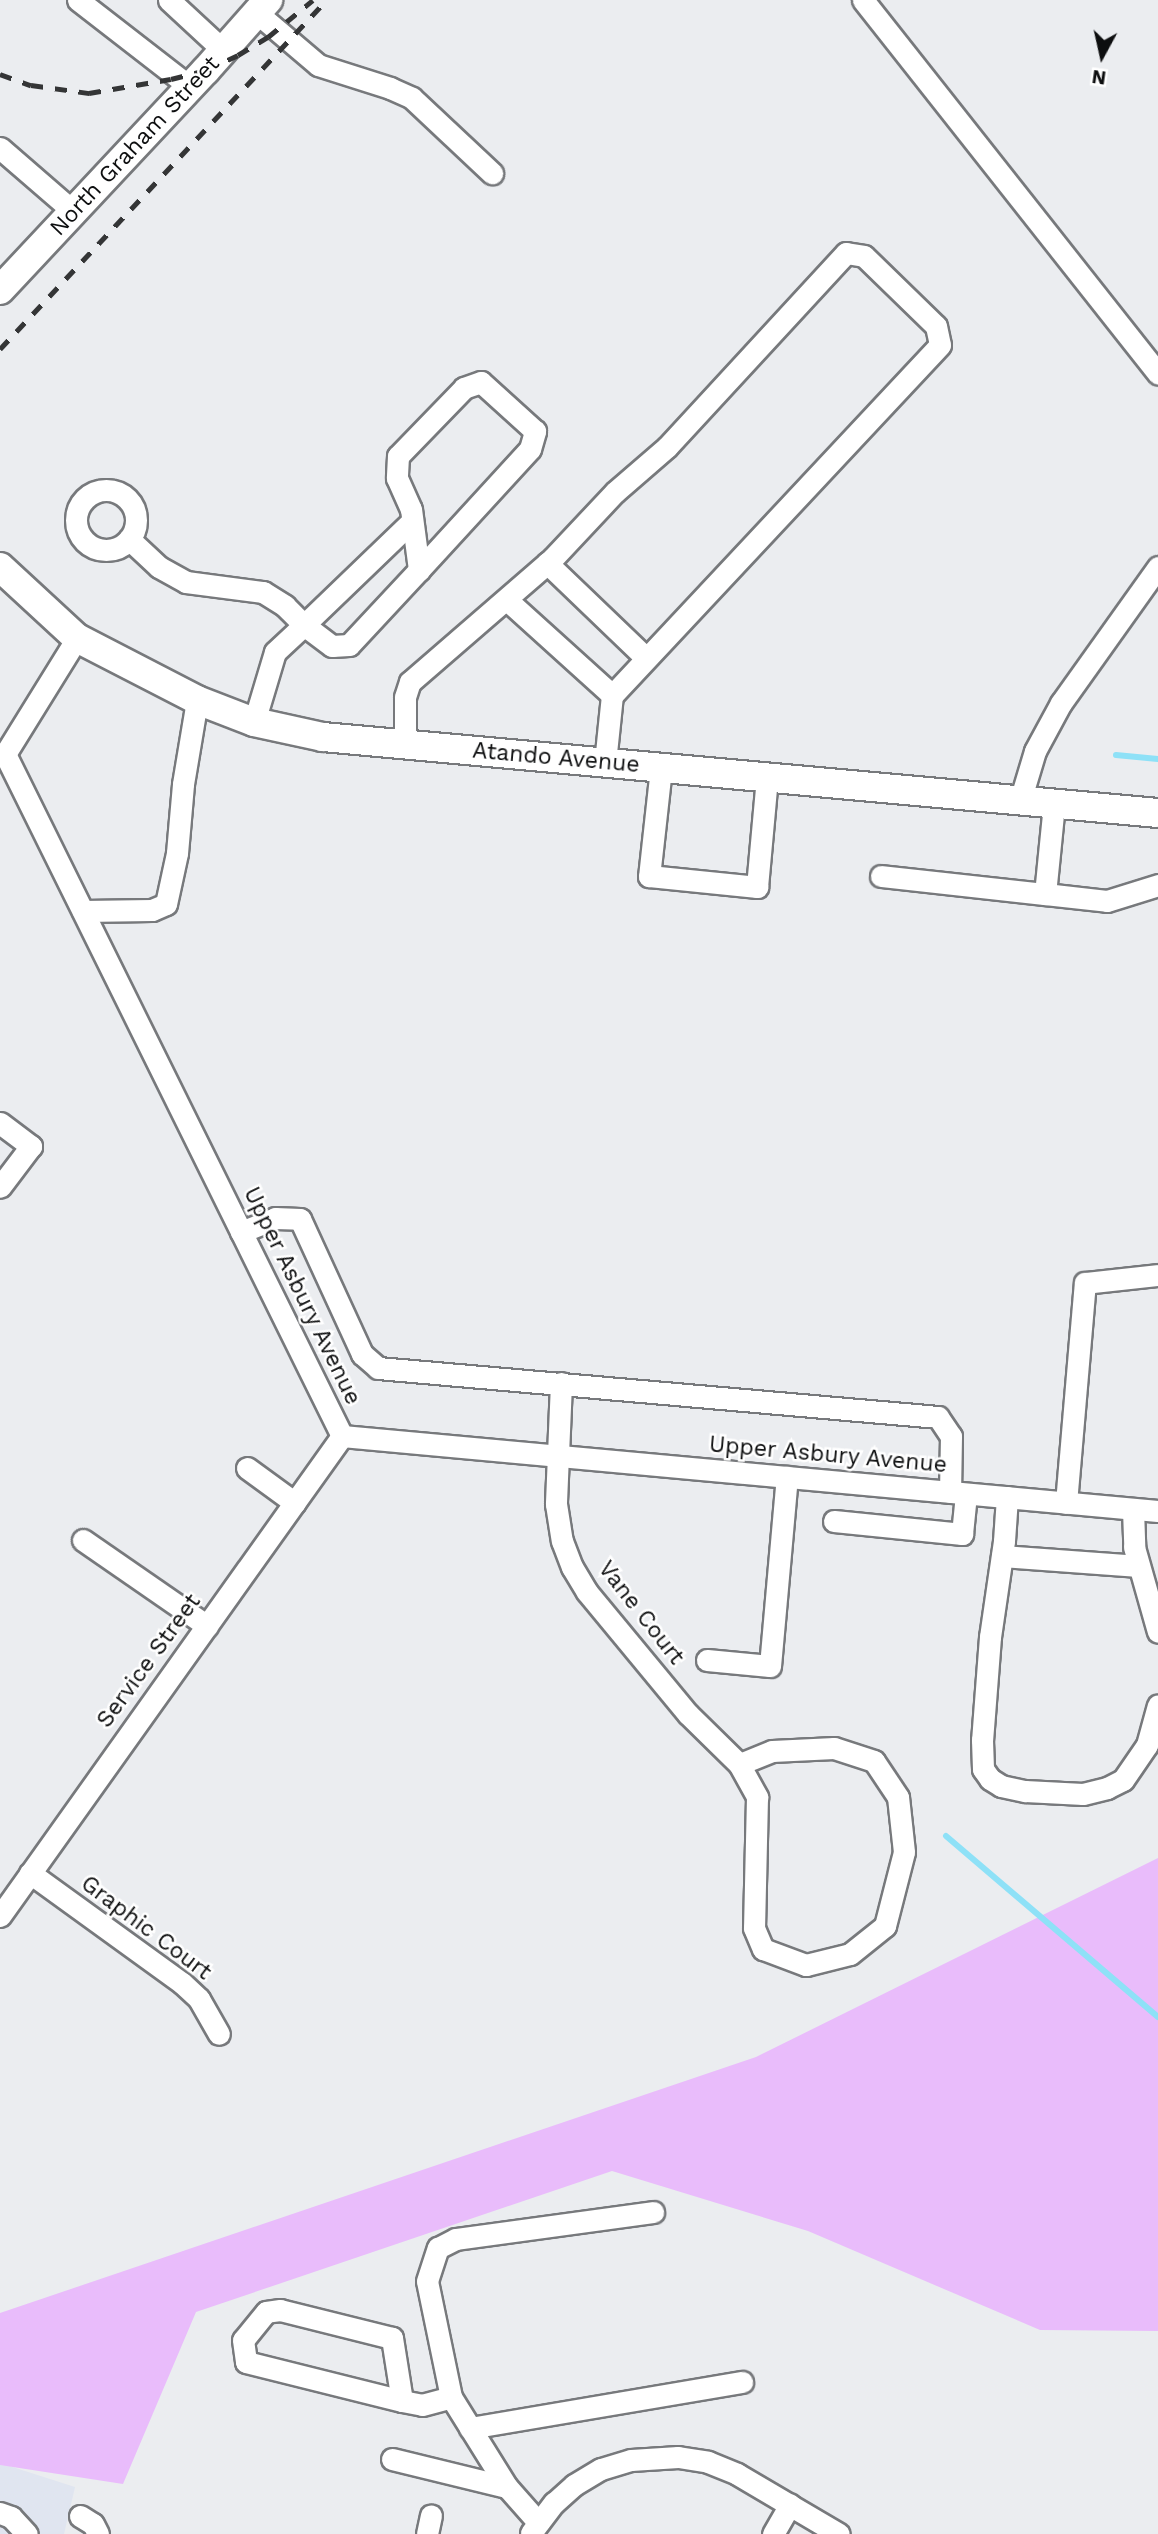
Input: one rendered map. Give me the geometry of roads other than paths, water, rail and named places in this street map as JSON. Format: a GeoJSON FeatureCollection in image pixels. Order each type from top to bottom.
{"type":"FeatureCollection","features":[{"type":"Feature","properties":{"kind":"main road","name":"North Graham Street"},"geometry":{"type":"LineString","coordinates":[[0,290],[191,87],[262,6]]}},
{"type":"Feature","properties":{"kind":"main road","name":"Atando Avenue"},"geometry":{"type":"LineString","coordinates":[[0,568],[77,638],[197,700],[254,722],[323,737],[1158,813]]}},
{"type":"Feature","properties":{"kind":"street"},"geometry":{"type":"LineString","coordinates":[[78,0],[191,87]]}},
{"type":"Feature","properties":{"kind":"street"},"geometry":{"type":"LineString","coordinates":[[169,0],[223,51]]}},
{"type":"Feature","properties":{"kind":"street"},"geometry":{"type":"LineString","coordinates":[[863,0],[1158,374]]}},
{"type":"Feature","properties":{"kind":"street"},"geometry":{"type":"LineString","coordinates":[[262,6],[318,65],[412,98],[492,173]]}},
{"type":"Feature","properties":{"kind":"street"},"geometry":{"type":"LineString","coordinates":[[0,148],[74,212]]}},
{"type":"Feature","properties":{"kind":"street"},"geometry":{"type":"LineString","coordinates":[[405,744],[405,697],[410,682],[547,564],[615,492],[667,447],[846,253],[864,256],[936,326],[940,345],[612,695],[605,762]]}},
{"type":"Feature","properties":{"kind":"street"},"geometry":{"type":"LineString","coordinates":[[129,539],[159,567],[186,582],[263,592],[285,606],[304,625],[332,646],[349,645],[419,570],[530,449],[535,431],[481,382],[464,388],[398,456],[397,478],[411,509],[419,570]]}},
{"type":"Feature","properties":{"kind":"street"},"geometry":{"type":"LineString","coordinates":[[254,722],[275,652],[412,521]]}},
{"type":"Feature","properties":{"kind":"street"},"geometry":{"type":"LineString","coordinates":[[547,564],[646,658]]}},
{"type":"Feature","properties":{"kind":"street"},"geometry":{"type":"LineString","coordinates":[[1020,801],[1035,751],[1061,703],[1158,567]]}},
{"type":"Feature","properties":{"kind":"street"},"geometry":{"type":"LineString","coordinates":[[507,600],[612,695]]}},
{"type":"Feature","properties":{"kind":"street","name":"Upper Asbury Avenue"},"geometry":{"type":"LineString","coordinates":[[77,638],[3,758],[83,911],[342,1436],[1158,1511]]}},
{"type":"Feature","properties":{"kind":"street"},"geometry":{"type":"LineString","coordinates":[[83,911],[152,910],[166,904],[177,853],[183,784],[197,700]]}},
{"type":"Feature","properties":{"kind":"street"},"geometry":{"type":"LineString","coordinates":[[661,768],[649,876],[757,887],[767,778]]}},
{"type":"Feature","properties":{"kind":"street"},"geometry":{"type":"LineString","coordinates":[[1045,894],[1054,804]]}},
{"type":"Feature","properties":{"kind":"street"},"geometry":{"type":"LineString","coordinates":[[881,876],[1107,901],[1158,885]]}},
{"type":"Feature","properties":{"kind":"street"},"geometry":{"type":"LineString","coordinates":[[0,1124],[31,1146],[0,1187]]}},
{"type":"Feature","properties":{"kind":"street"},"geometry":{"type":"LineString","coordinates":[[241,1232],[275,1218],[300,1219],[362,1354],[378,1368],[938,1417],[951,1436],[962,1534],[834,1521]]}},
{"type":"Feature","properties":{"kind":"street"},"geometry":{"type":"LineString","coordinates":[[1066,1503],[1084,1283],[1158,1275]]}},
{"type":"Feature","properties":{"kind":"street","name":"Vane Court"},"geometry":{"type":"LineString","coordinates":[[561,1383],[556,1457],[558,1518],[572,1567],[587,1591],[688,1714],[739,1764],[757,1797],[754,1928],[763,1949],[806,1965],[850,1954],[885,1926],[904,1852],[898,1797],[874,1761],[834,1748],[772,1751],[739,1764]]}},
{"type":"Feature","properties":{"kind":"street","name":"Service Street"},"geometry":{"type":"LineString","coordinates":[[0,1916],[342,1436]]}},
{"type":"Feature","properties":{"kind":"street"},"geometry":{"type":"LineString","coordinates":[[247,1468],[295,1503]]}},
{"type":"Feature","properties":{"kind":"street"},"geometry":{"type":"LineString","coordinates":[[707,1660],[771,1666],[787,1477]]}},
{"type":"Feature","properties":{"kind":"street"},"geometry":{"type":"LineString","coordinates":[[1007,1497],[1002,1556],[990,1637],[982,1740],[983,1769],[990,1779],[1001,1786],[1037,1791],[1083,1794],[1107,1788],[1124,1780],[1147,1745],[1158,1705]]}},
{"type":"Feature","properties":{"kind":"street"},"geometry":{"type":"LineString","coordinates":[[1133,1509],[1134,1547],[1158,1632]]}},
{"type":"Feature","properties":{"kind":"street"},"geometry":{"type":"LineString","coordinates":[[83,1540],[207,1626]]}},
{"type":"Feature","properties":{"kind":"street"},"geometry":{"type":"LineString","coordinates":[[1002,1556],[1139,1566]]}},
{"type":"Feature","properties":{"kind":"street","name":"Graphic Court"},"geometry":{"type":"LineString","coordinates":[[30,1873],[182,1983],[206,2009],[219,2034]]}},
{"type":"Feature","properties":{"kind":"street"},"geometry":{"type":"LineString","coordinates":[[653,2212],[456,2239],[438,2248],[427,2281],[451,2397],[534,2528],[574,2485],[601,2469],[646,2457],[678,2457],[709,2462],[737,2474],[839,2534]]}},
{"type":"Feature","properties":{"kind":"street"},"geometry":{"type":"LineString","coordinates":[[402,2400],[392,2338],[280,2310],[267,2312],[243,2340],[246,2362],[422,2405],[451,2397]]}},
{"type":"Feature","properties":{"kind":"street"},"geometry":{"type":"LineString","coordinates":[[470,2428],[743,2382]]}},
{"type":"Feature","properties":{"kind":"street"},"geometry":{"type":"LineString","coordinates":[[392,2459],[507,2487]]}},
{"type":"Feature","properties":{"kind":"street"},"geometry":{"type":"LineString","coordinates":[[773,2534],[790,2505]]}},
{"type":"Feature","properties":{"kind":"street"},"geometry":{"type":"LineString","coordinates":[[0,2513],[11,2517],[27,2534]]}},
{"type":"Feature","properties":{"kind":"street"},"geometry":{"type":"LineString","coordinates":[[80,2516],[93,2524],[98,2534]]}},
{"type":"Feature","properties":{"kind":"waterway"},"geometry":{"type":"LineString","coordinates":[[1116,755],[1158,759]]}},
{"type":"Feature","properties":{"kind":"waterway"},"geometry":{"type":"LineString","coordinates":[[946,1836],[1158,2017]]}},
{"type":"Feature","properties":{"kind":"railway"},"geometry":{"type":"LineString","coordinates":[[0,74],[31,85],[89,93],[171,79],[206,70],[238,55],[268,37],[313,0]]}},
{"type":"Feature","properties":{"kind":"railway"},"geometry":{"type":"LineString","coordinates":[[0,349],[327,0]]}}]}
